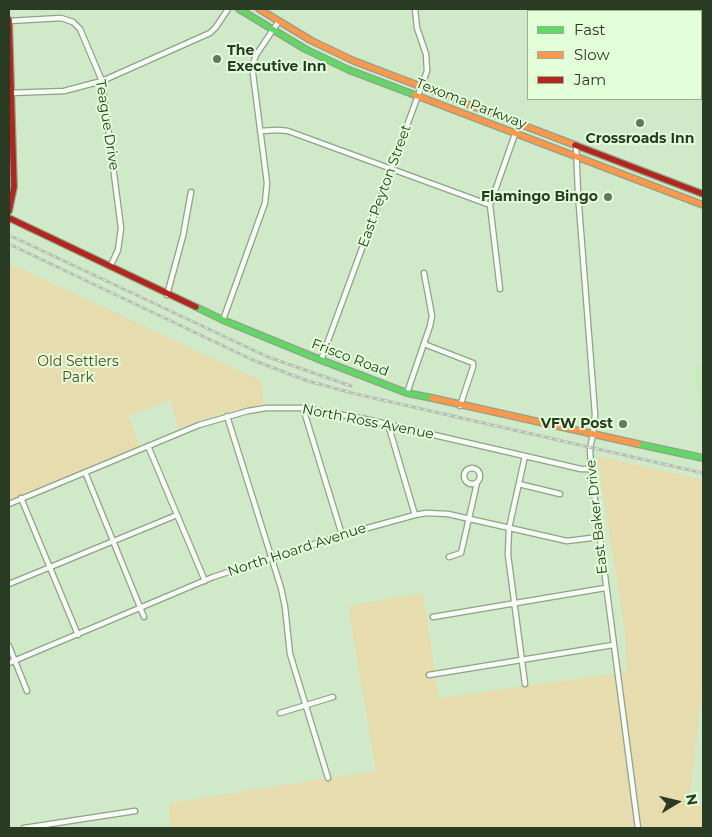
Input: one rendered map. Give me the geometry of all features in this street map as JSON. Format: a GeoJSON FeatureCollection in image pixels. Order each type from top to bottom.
{"type":"FeatureCollection","features":[{"type":"Feature","properties":{"kind":"main road","name":"Texoma Parkway"},"geometry":{"type":"LineString","coordinates":[[239,9],[305,49],[344,68],[703,205]]}},
{"type":"Feature","properties":{"kind":"main road","name":"Texoma Parkway"},"geometry":{"type":"LineString","coordinates":[[259,9],[312,41],[354,61],[703,194]]}},
{"type":"Feature","properties":{"kind":"main road"},"geometry":{"type":"LineString","coordinates":[[9,20],[14,187],[9,211]]}},
{"type":"Feature","properties":{"kind":"main road","name":"Frisco Road"},"geometry":{"type":"LineString","coordinates":[[9,218],[222,320],[320,360],[407,392],[460,406],[703,458]]}},
{"type":"Feature","properties":{"kind":"street"},"geometry":{"type":"LineString","coordinates":[[10,93],[64,91],[102,81],[210,33],[228,9]]}},
{"type":"Feature","properties":{"kind":"street","name":"East Peyton Street"},"geometry":{"type":"LineString","coordinates":[[320,360],[422,88],[428,64],[417,28],[415,9]]}},
{"type":"Feature","properties":{"kind":"street","name":"Teague Drive"},"geometry":{"type":"LineString","coordinates":[[9,20],[61,18],[73,22],[80,29],[102,81],[121,228],[118,250],[110,267]]}},
{"type":"Feature","properties":{"kind":"street"},"geometry":{"type":"LineString","coordinates":[[222,320],[265,203],[267,183],[253,64],[256,55],[279,22]]}},
{"type":"Feature","properties":{"kind":"street"},"geometry":{"type":"LineString","coordinates":[[260,131],[288,131],[490,205]]}},
{"type":"Feature","properties":{"kind":"street"},"geometry":{"type":"LineString","coordinates":[[500,289],[490,205],[515,134]]}},
{"type":"Feature","properties":{"kind":"street","name":"East Baker Drive"},"geometry":{"type":"LineString","coordinates":[[576,145],[595,414],[590,448],[591,469],[605,588],[638,828]]}},
{"type":"Feature","properties":{"kind":"street"},"geometry":{"type":"LineString","coordinates":[[167,295],[183,236],[191,192]]}},
{"type":"Feature","properties":{"kind":"street"},"geometry":{"type":"LineString","coordinates":[[407,392],[432,316],[424,273]]}},
{"type":"Feature","properties":{"kind":"street"},"geometry":{"type":"LineString","coordinates":[[424,344],[472,363],[473,367],[460,406]]}},
{"type":"Feature","properties":{"kind":"street","name":"North Ross Avenue"},"geometry":{"type":"LineString","coordinates":[[9,504],[199,425],[227,416],[266,408],[303,408],[365,418],[580,470],[591,469]]}},
{"type":"Feature","properties":{"kind":"street"},"geometry":{"type":"LineString","coordinates":[[303,408],[342,535]]}},
{"type":"Feature","properties":{"kind":"street"},"geometry":{"type":"LineString","coordinates":[[227,416],[272,558],[285,608],[290,654],[328,778]]}},
{"type":"Feature","properties":{"kind":"street"},"geometry":{"type":"LineString","coordinates":[[388,424],[415,515]]}},
{"type":"Feature","properties":{"kind":"street"},"geometry":{"type":"LineString","coordinates":[[148,446],[205,581]]}},
{"type":"Feature","properties":{"kind":"street"},"geometry":{"type":"LineString","coordinates":[[525,456],[509,528],[508,555],[525,684]]}},
{"type":"Feature","properties":{"kind":"street"},"geometry":{"type":"LineString","coordinates":[[85,472],[144,617]]}},
{"type":"Feature","properties":{"kind":"street"},"geometry":{"type":"LineString","coordinates":[[449,557],[461,553],[477,483]]}},
{"type":"Feature","properties":{"kind":"street"},"geometry":{"type":"LineString","coordinates":[[519,484],[560,494]]}},
{"type":"Feature","properties":{"kind":"street"},"geometry":{"type":"LineString","coordinates":[[21,498],[78,634]]}},
{"type":"Feature","properties":{"kind":"street"},"geometry":{"type":"LineString","coordinates":[[9,584],[177,514]]}},
{"type":"Feature","properties":{"kind":"street","name":"North Hoard Avenue"},"geometry":{"type":"LineString","coordinates":[[9,663],[205,581],[342,535],[415,515],[441,514],[567,541],[599,537]]}},
{"type":"Feature","properties":{"kind":"street"},"geometry":{"type":"LineString","coordinates":[[433,617],[605,588]]}},
{"type":"Feature","properties":{"kind":"street"},"geometry":{"type":"LineString","coordinates":[[429,675],[613,645]]}},
{"type":"Feature","properties":{"kind":"street"},"geometry":{"type":"LineString","coordinates":[[9,646],[27,691]]}},
{"type":"Feature","properties":{"kind":"street"},"geometry":{"type":"LineString","coordinates":[[280,713],[333,696]]}},
{"type":"Feature","properties":{"kind":"street"},"geometry":{"type":"LineString","coordinates":[[24,828],[135,811]]}},
{"type":"Feature","properties":{"kind":"shaded area"},"geometry":{"type":"Polygon","coordinates":[[[694,365],[703,366],[703,435],[694,365]]]}},
{"type":"Feature","properties":{"kind":"green space","name":"Old Settlers Park"},"geometry":{"type":"Polygon","coordinates":[[[9,263],[261,381],[264,404],[209,417],[178,429],[171,400],[128,416],[140,446],[9,500],[9,263]]]}},
{"type":"Feature","properties":{"kind":"green space"},"geometry":{"type":"Polygon","coordinates":[[[597,456],[703,480],[703,681],[690,795],[703,809],[703,828],[171,828],[169,803],[376,771],[348,606],[423,593],[439,698],[627,672],[625,632],[597,456]]]}},
{"type":"Feature","properties":{"kind":"railway"},"geometry":{"type":"LineString","coordinates":[[9,235],[268,357],[351,386]]}},
{"type":"Feature","properties":{"kind":"railway"},"geometry":{"type":"LineString","coordinates":[[9,244],[255,361],[308,381],[356,394],[703,473]]}},
{"type":"Feature","properties":{"kind":"traffic: fast"},"geometry":{"type":"LineString","coordinates":[[239,9],[305,49],[349,70],[415,95]]}},
{"type":"Feature","properties":{"kind":"traffic: fast"},"geometry":{"type":"LineString","coordinates":[[196,307],[321,360],[407,393],[432,398]]}},
{"type":"Feature","properties":{"kind":"traffic: fast"},"geometry":{"type":"LineString","coordinates":[[638,444],[703,458]]}},
{"type":"Feature","properties":{"kind":"traffic: slow"},"geometry":{"type":"LineString","coordinates":[[259,9],[312,41],[354,61],[575,145]]}},
{"type":"Feature","properties":{"kind":"traffic: slow"},"geometry":{"type":"LineString","coordinates":[[415,95],[703,205]]}},
{"type":"Feature","properties":{"kind":"traffic: slow"},"geometry":{"type":"LineString","coordinates":[[432,398],[638,444]]}},
{"type":"Feature","properties":{"kind":"traffic: jam"},"geometry":{"type":"LineString","coordinates":[[9,20],[14,187],[9,211]]}},
{"type":"Feature","properties":{"kind":"traffic: jam"},"geometry":{"type":"LineString","coordinates":[[575,145],[703,194]]}},
{"type":"Feature","properties":{"kind":"traffic: jam"},"geometry":{"type":"LineString","coordinates":[[9,218],[196,307]]}},
{"type":"Feature","properties":{"kind":"place","name":"The Executive Inn"},"geometry":{"type":"Point","coordinates":[217,59]}},
{"type":"Feature","properties":{"kind":"place","name":"Crossroads Inn"},"geometry":{"type":"Point","coordinates":[640,123]}},
{"type":"Feature","properties":{"kind":"place","name":"Flamingo Bingo"},"geometry":{"type":"Point","coordinates":[608,197]}},
{"type":"Feature","properties":{"kind":"place","name":"VFW Post"},"geometry":{"type":"Point","coordinates":[623,424]}}]}
